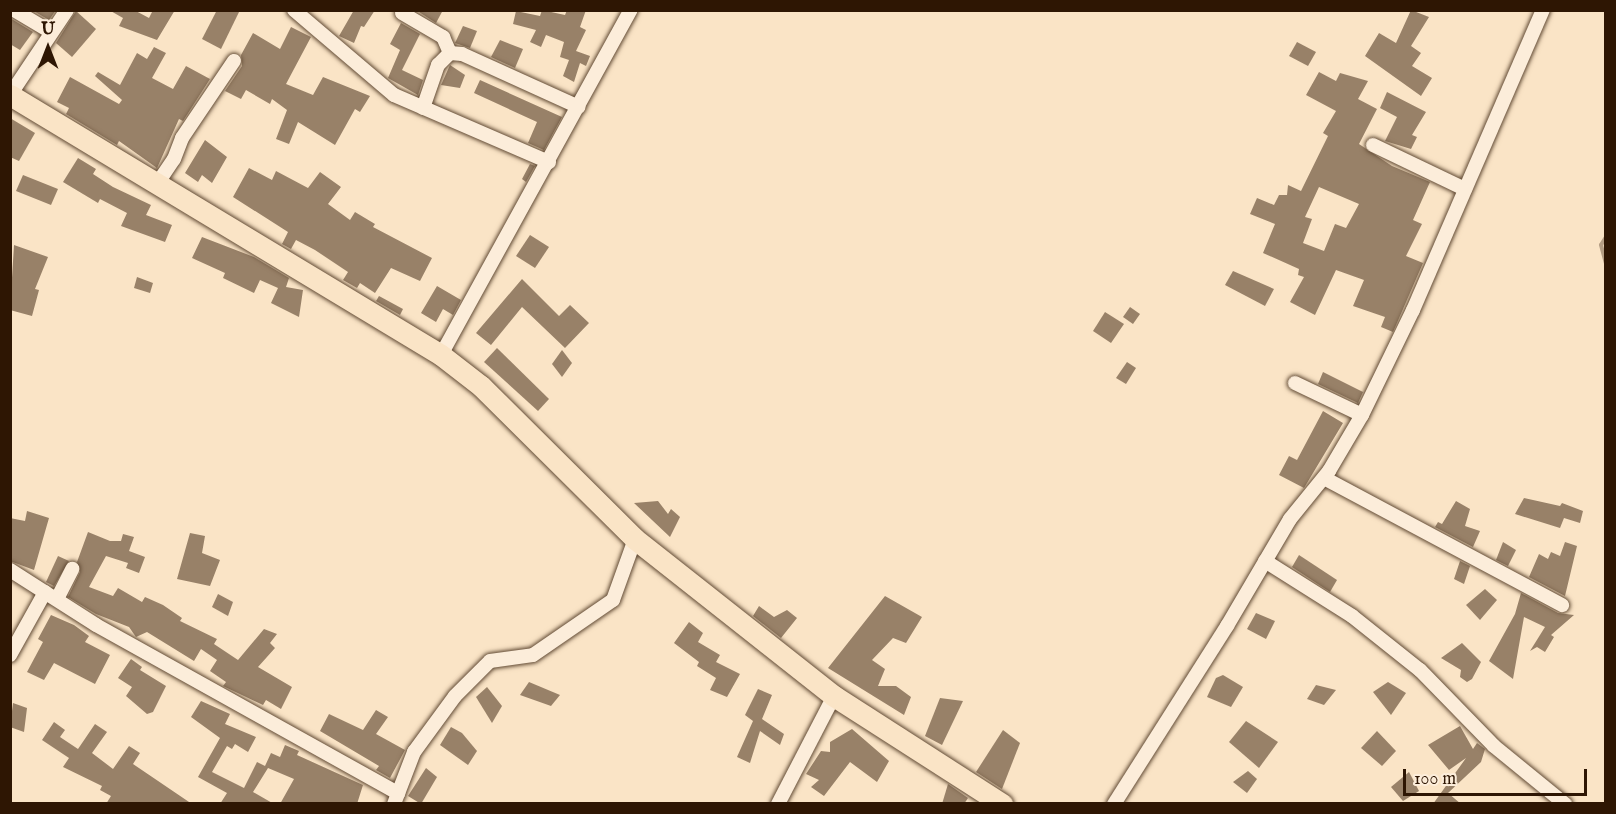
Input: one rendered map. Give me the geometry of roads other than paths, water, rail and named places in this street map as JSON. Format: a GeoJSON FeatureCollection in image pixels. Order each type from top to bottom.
{"type":"FeatureCollection","features":[{"type":"Feature","properties":{"kind":"main road"},"geometry":{"type":"LineString","coordinates":[[10,95],[441,355],[480,386],[634,539],[834,696],[1002,804]]}},
{"type":"Feature","properties":{"kind":"street"},"geometry":{"type":"LineString","coordinates":[[14,10],[51,32]]}},
{"type":"Feature","properties":{"kind":"street"},"geometry":{"type":"LineString","coordinates":[[10,95],[67,10]]}},
{"type":"Feature","properties":{"kind":"street"},"geometry":{"type":"LineString","coordinates":[[294,10],[394,95],[549,162]]}},
{"type":"Feature","properties":{"kind":"street"},"geometry":{"type":"LineString","coordinates":[[441,355],[631,10]]}},
{"type":"Feature","properties":{"kind":"street"},"geometry":{"type":"LineString","coordinates":[[1114,804],[1290,519],[1324,478],[1362,415],[1413,310],[1543,10]]}},
{"type":"Feature","properties":{"kind":"street"},"geometry":{"type":"LineString","coordinates":[[402,13],[441,35],[450,53]]}},
{"type":"Feature","properties":{"kind":"street"},"geometry":{"type":"LineString","coordinates":[[423,108],[438,65],[450,53],[462,54],[579,107]]}},
{"type":"Feature","properties":{"kind":"street"},"geometry":{"type":"LineString","coordinates":[[157,184],[174,159],[182,138],[234,61]]}},
{"type":"Feature","properties":{"kind":"street"},"geometry":{"type":"LineString","coordinates":[[1373,145],[1465,189]]}},
{"type":"Feature","properties":{"kind":"street"},"geometry":{"type":"LineString","coordinates":[[1295,383],[1362,415]]}},
{"type":"Feature","properties":{"kind":"street"},"geometry":{"type":"LineString","coordinates":[[1324,478],[1562,605]]}},
{"type":"Feature","properties":{"kind":"street"},"geometry":{"type":"LineString","coordinates":[[10,570],[396,798],[414,752],[455,696],[490,661],[533,655],[612,600],[634,539]]}},
{"type":"Feature","properties":{"kind":"street"},"geometry":{"type":"LineString","coordinates":[[1265,561],[1352,616],[1420,670],[1494,746],[1565,804]]}},
{"type":"Feature","properties":{"kind":"street"},"geometry":{"type":"LineString","coordinates":[[10,655],[72,569]]}},
{"type":"Feature","properties":{"kind":"street"},"geometry":{"type":"LineString","coordinates":[[778,804],[834,696]]}},
{"type":"Feature","properties":{"kind":"waterway"},"geometry":{"type":"LineString","coordinates":[[1606,237],[1601,245],[1606,264]]}}]}
